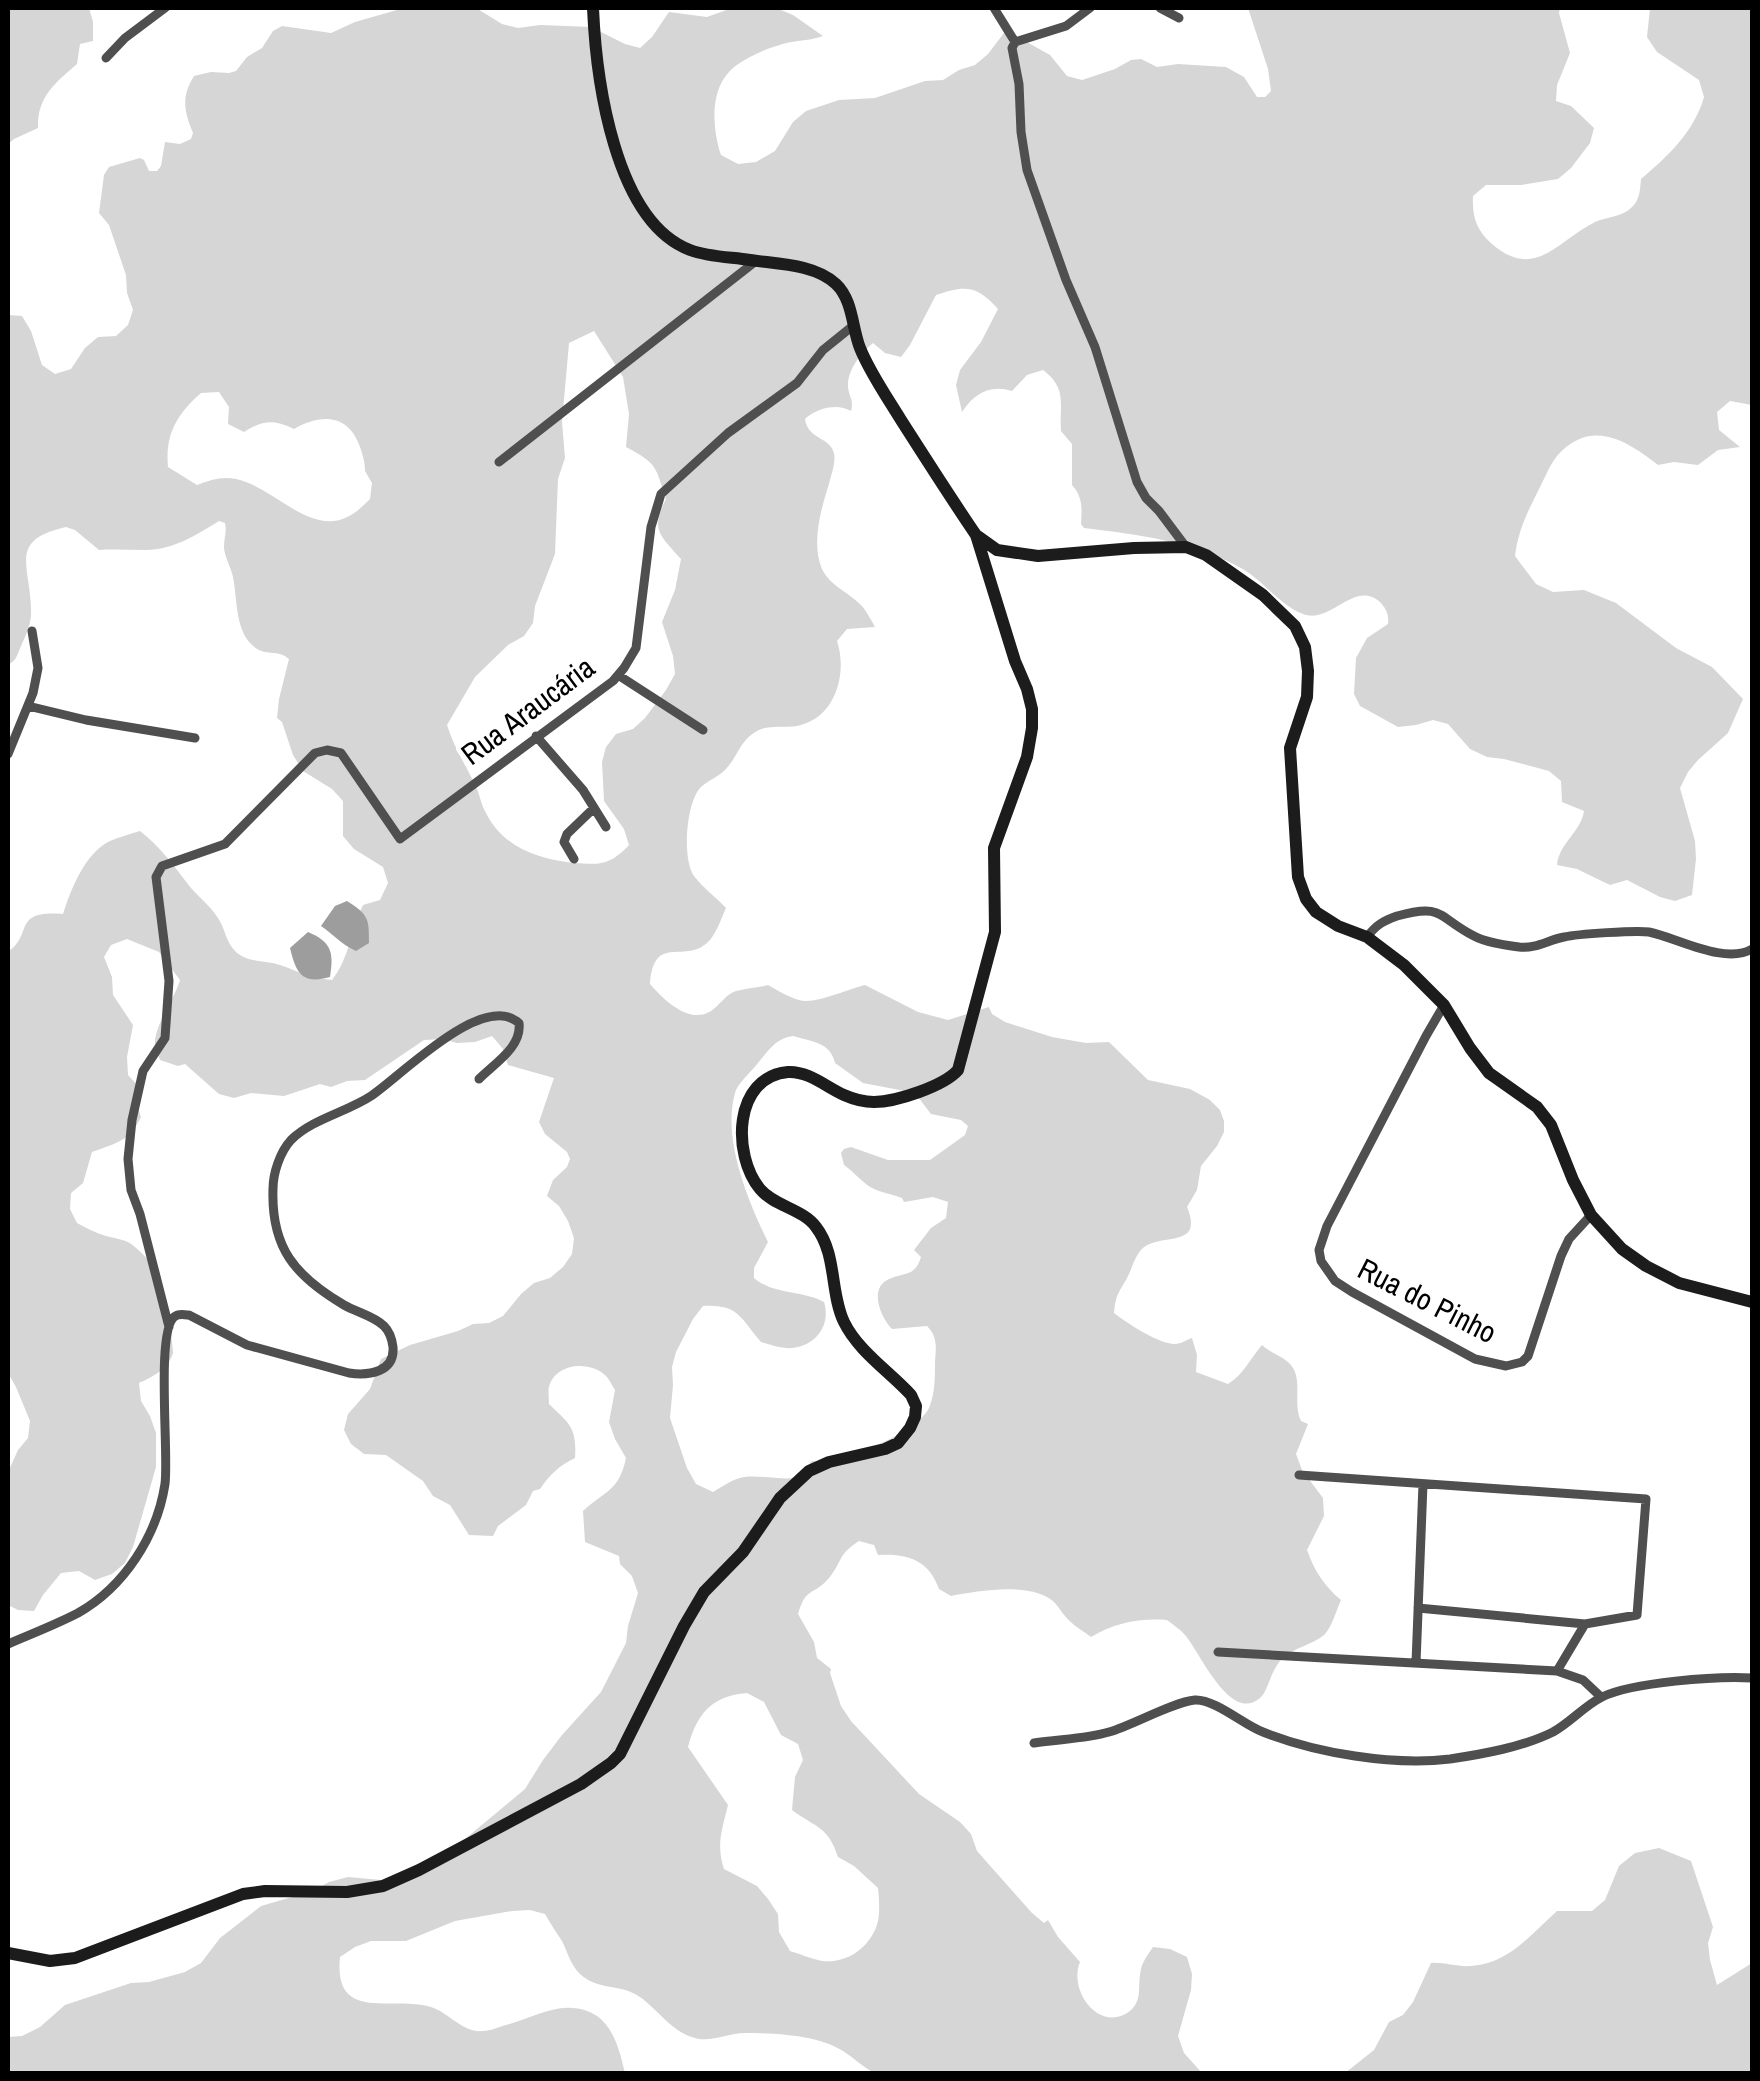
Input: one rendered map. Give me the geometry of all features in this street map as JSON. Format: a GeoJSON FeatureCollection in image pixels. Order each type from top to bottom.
{"type":"FeatureCollection","features":[{"type":"Feature","properties":{"kind":"street"},"geometry":{"type":"LineString","coordinates":[[106,58],[165,8]]}},
{"type":"Feature","properties":{"kind":"street"},"geometry":{"type":"LineString","coordinates":[[8,1953],[50,1961],[75,1958],[242,1894],[347,1892],[383,1886],[582,1784],[620,1754],[704,1592],[743,1552],[780,1498],[809,1471],[898,1444],[910,1428],[916,1406],[911,1395],[844,1323],[828,1253],[816,1226],[762,1192],[748,1170],[741,1144],[743,1111],[755,1089],[783,1072],[797,1072],[844,1095],[875,1102],[937,1085],[958,1070],[994,932],[994,848],[1027,756],[1032,708],[976,535],[886,395],[860,347],[846,299],[838,286],[805,268],[689,250],[654,225],[639,204],[622,174],[605,105],[593,8]]}},
{"type":"Feature","properties":{"kind":"street"},"geometry":{"type":"LineString","coordinates":[[994,8],[1015,42]]}},
{"type":"Feature","properties":{"kind":"street"},"geometry":{"type":"LineString","coordinates":[[1090,8],[1066,26],[1015,42],[1012,48],[1019,84],[1021,132],[1041,212],[1095,347],[1137,482],[1186,547]]}},
{"type":"Feature","properties":{"kind":"street"},"geometry":{"type":"LineString","coordinates":[[1160,8],[1179,18]]}},
{"type":"Feature","properties":{"kind":"street"},"geometry":{"type":"LineString","coordinates":[[500,462],[756,261]]}},
{"type":"Feature","properties":{"kind":"street","name":"Rua Araucária"},"geometry":{"type":"LineString","coordinates":[[168,1327],[131,1190],[128,1159],[132,1120],[144,1072],[165,1038],[169,981],[156,877],[162,866],[225,844],[314,752],[327,750],[341,753],[400,839],[618,675],[636,648],[651,528],[661,494],[728,433],[797,383],[823,350],[854,326]]}},
{"type":"Feature","properties":{"kind":"street"},"geometry":{"type":"LineString","coordinates":[[976,535],[997,550],[1038,556],[1186,547],[1206,555],[1264,595],[1295,626],[1305,648],[1307,697],[1290,748],[1298,877],[1306,898],[1316,912],[1367,938],[1404,965],[1444,1005],[1490,1073],[1537,1107],[1551,1125],[1591,1215],[1622,1248],[1679,1283],[1752,1302]]}},
{"type":"Feature","properties":{"kind":"street"},"geometry":{"type":"LineString","coordinates":[[8,754],[28,706],[38,668],[32,631]]}},
{"type":"Feature","properties":{"kind":"street"},"geometry":{"type":"LineString","coordinates":[[618,675],[704,730]]}},
{"type":"Feature","properties":{"kind":"street"},"geometry":{"type":"LineString","coordinates":[[28,706],[195,738]]}},
{"type":"Feature","properties":{"kind":"street"},"geometry":{"type":"LineString","coordinates":[[536,736],[583,790],[606,826]]}},
{"type":"Feature","properties":{"kind":"street"},"geometry":{"type":"LineString","coordinates":[[574,859],[564,842],[567,834],[594,808]]}},
{"type":"Feature","properties":{"kind":"street"},"geometry":{"type":"LineString","coordinates":[[1367,938],[1384,920],[1421,909],[1439,913],[1475,936],[1523,948],[1563,937],[1645,931],[1728,956],[1752,949]]}},
{"type":"Feature","properties":{"kind":"street","name":"Rua do Pinho"},"geometry":{"type":"LineString","coordinates":[[1444,1005],[1327,1226],[1319,1250],[1328,1274],[1352,1292],[1453,1348],[1489,1363],[1516,1365],[1528,1356],[1561,1256],[1591,1215]]}},
{"type":"Feature","properties":{"kind":"street"},"geometry":{"type":"LineString","coordinates":[[8,1644],[78,1613],[99,1598],[136,1560],[156,1520],[166,1482],[165,1351],[173,1318],[188,1315],[247,1345],[349,1373],[363,1375],[388,1364],[393,1350],[386,1328],[309,1282],[291,1264],[273,1210],[278,1162],[290,1141],[305,1130],[372,1095],[466,1025],[496,1014],[510,1016],[518,1023],[520,1037],[479,1079]]}},
{"type":"Feature","properties":{"kind":"street"},"geometry":{"type":"LineString","coordinates":[[1299,1475],[1646,1500],[1637,1614],[1585,1624],[1418,1608]]}},
{"type":"Feature","properties":{"kind":"street"},"geometry":{"type":"LineString","coordinates":[[1416,1663],[1423,1484]]}},
{"type":"Feature","properties":{"kind":"street"},"geometry":{"type":"LineString","coordinates":[[1557,1670],[1585,1624]]}},
{"type":"Feature","properties":{"kind":"street"},"geometry":{"type":"LineString","coordinates":[[1218,1652],[1557,1670],[1583,1680],[1600,1698]]}},
{"type":"Feature","properties":{"kind":"street"},"geometry":{"type":"LineString","coordinates":[[1034,1743],[1104,1734],[1196,1700],[1262,1732],[1320,1748],[1363,1757],[1448,1759],[1516,1746],[1550,1734],[1600,1698],[1621,1690],[1752,1678]]}},
{"type":"Feature","properties":{"kind":"shaded area"},"geometry":{"type":"Polygon","coordinates":[[[8,8],[89,8],[93,41],[80,44],[77,64],[49,92],[38,117],[38,128],[8,144],[8,8]]]}},
{"type":"Feature","properties":{"kind":"shaded area"},"geometry":{"type":"Polygon","coordinates":[[[404,8],[476,8],[502,24],[518,28],[591,27],[640,48],[669,12],[707,17],[732,8],[776,8],[823,36],[758,53],[734,67],[723,81],[714,112],[716,135],[721,155],[738,164],[756,162],[775,151],[793,122],[806,111],[839,100],[875,98],[925,81],[943,80],[975,65],[1004,33],[1050,55],[1067,76],[1082,80],[1141,59],[1157,67],[1226,67],[1244,77],[1257,97],[1265,97],[1271,91],[1268,69],[1248,8],[1560,8],[1570,53],[1557,85],[1556,101],[1571,106],[1594,128],[1590,143],[1558,179],[1486,185],[1473,196],[1474,216],[1482,233],[1507,254],[1521,259],[1545,254],[1595,222],[1627,211],[1638,198],[1641,179],[1670,152],[1700,110],[1704,97],[1699,80],[1657,52],[1647,37],[1650,8],[1752,8],[1752,405],[1730,401],[1717,412],[1719,430],[1740,447],[1718,450],[1698,465],[1658,465],[1634,448],[1608,437],[1583,438],[1570,444],[1552,464],[1524,522],[1515,556],[1536,584],[1553,592],[1584,590],[1616,603],[1676,648],[1712,667],[1743,699],[1728,733],[1698,760],[1680,788],[1695,841],[1692,895],[1675,901],[1627,880],[1610,885],[1577,869],[1557,865],[1584,811],[1562,802],[1561,781],[1549,771],[1487,757],[1470,749],[1448,724],[1433,720],[1398,727],[1360,706],[1354,694],[1356,658],[1367,638],[1388,624],[1381,603],[1362,596],[1323,613],[1303,614],[1223,559],[1145,536],[1084,528],[1080,499],[1072,485],[1072,444],[1061,431],[1061,398],[1051,377],[1043,370],[1027,375],[1012,391],[984,392],[962,412],[956,385],[960,370],[981,342],[998,309],[984,295],[970,289],[936,295],[901,357],[885,353],[873,343],[864,352],[848,381],[851,411],[827,408],[805,419],[810,431],[828,443],[834,453],[818,526],[817,548],[822,569],[862,606],[875,627],[847,629],[837,641],[839,681],[821,714],[797,726],[768,728],[753,734],[725,770],[700,788],[691,806],[687,845],[690,868],[726,908],[707,943],[657,959],[650,984],[678,1009],[703,1015],[732,992],[768,985],[805,1001],[865,985],[918,1012],[948,1020],[989,1007],[992,1014],[1005,1022],[1052,1037],[1086,1043],[1109,1042],[1148,1080],[1190,1089],[1220,1110],[1224,1132],[1201,1166],[1197,1190],[1187,1207],[1190,1230],[1141,1250],[1118,1294],[1114,1313],[1160,1341],[1177,1344],[1192,1338],[1196,1372],[1228,1384],[1262,1345],[1294,1370],[1297,1407],[1301,1421],[1308,1424],[1296,1454],[1302,1470],[1323,1498],[1324,1516],[1307,1550],[1320,1577],[1341,1600],[1327,1632],[1283,1658],[1260,1698],[1238,1702],[1217,1683],[1185,1635],[1167,1620],[1128,1623],[1091,1637],[1045,1596],[1005,1589],[951,1596],[939,1589],[929,1571],[916,1560],[878,1555],[874,1545],[859,1541],[844,1554],[824,1584],[807,1595],[798,1614],[814,1642],[817,1658],[831,1669],[841,1706],[851,1721],[919,1794],[960,1822],[971,1834],[977,1851],[1032,1913],[1044,1923],[1048,1920],[1080,1962],[1078,1985],[1089,2006],[1107,2017],[1130,2011],[1138,1999],[1142,1967],[1153,1947],[1187,1957],[1191,1990],[1178,2036],[1184,2053],[1202,2073],[874,2073],[843,2051],[809,2038],[745,2033],[699,2039],[673,2026],[637,1995],[600,1985],[580,1974],[545,1914],[530,1910],[455,1921],[406,1941],[371,1941],[340,1957],[341,1979],[347,1992],[357,2000],[421,2005],[476,2031],[492,2030],[556,2009],[585,2010],[610,2030],[625,2073],[8,2073],[8,2037],[22,2036],[40,2027],[65,2005],[131,1983],[185,1972],[201,1963],[220,1938],[261,1906],[348,1877],[381,1880],[447,1854],[525,1789],[562,1735],[601,1692],[626,1643],[638,1593],[619,1556],[585,1542],[583,1511],[615,1484],[626,1458],[609,1422],[615,1390],[599,1371],[574,1366],[553,1379],[549,1404],[571,1427],[575,1458],[533,1491],[526,1505],[498,1526],[493,1536],[469,1535],[450,1505],[433,1496],[423,1481],[386,1455],[364,1454],[351,1444],[344,1430],[348,1414],[370,1389],[381,1359],[410,1345],[503,1316],[521,1294],[534,1283],[550,1278],[572,1254],[574,1238],[568,1221],[547,1196],[553,1180],[570,1159],[545,1134],[539,1122],[554,1078],[508,1065],[503,1049],[492,1036],[475,1042],[424,1040],[365,1080],[331,1087],[320,1084],[284,1096],[251,1093],[234,1098],[219,1094],[185,1064],[178,1066],[160,1060],[156,1037],[180,980],[159,952],[127,939],[111,945],[104,957],[112,977],[113,995],[133,1025],[128,1075],[140,1088],[136,1102],[141,1117],[127,1137],[92,1152],[83,1183],[71,1193],[70,1209],[77,1223],[132,1244],[160,1276],[173,1353],[164,1368],[139,1383],[141,1401],[156,1433],[156,1467],[125,1563],[112,1574],[95,1580],[79,1571],[61,1573],[34,1611],[8,1605],[8,1472],[28,1438],[30,1421],[8,1373],[8,952],[30,920],[63,914],[80,873],[93,854],[113,840],[140,831],[215,913],[236,952],[317,978],[332,980],[363,905],[380,900],[388,883],[383,867],[354,849],[343,836],[343,801],[303,771],[293,755],[282,722],[277,718],[289,659],[259,650],[245,636],[224,550],[225,523],[219,521],[185,540],[156,549],[99,550],[66,527],[36,539],[26,556],[30,623],[16,657],[8,665],[8,315],[22,316],[42,365],[55,374],[71,369],[98,337],[116,336],[128,325],[133,310],[109,225],[99,213],[104,175],[109,167],[140,158],[149,171],[157,171],[165,142],[180,144],[191,139],[185,104],[194,76],[236,71],[282,26],[331,33],[404,8]],[[594,331],[569,343],[562,422],[565,458],[558,479],[555,554],[535,606],[533,623],[524,636],[508,645],[475,677],[447,725],[484,808],[501,834],[534,854],[591,864],[616,857],[629,845],[624,829],[604,801],[602,762],[606,747],[616,734],[633,729],[645,718],[675,674],[662,622],[675,590],[681,559],[658,525],[666,499],[657,473],[650,462],[626,447],[629,414],[623,377],[594,331]],[[219,392],[201,393],[174,426],[168,467],[197,485],[226,478],[249,483],[318,520],[345,518],[370,499],[372,483],[349,428],[324,419],[294,429],[269,422],[244,432],[228,424],[229,407],[219,392]],[[787,1037],[769,1050],[736,1089],[732,1111],[734,1150],[745,1189],[768,1242],[754,1268],[754,1278],[770,1287],[824,1302],[824,1325],[809,1343],[789,1348],[761,1342],[738,1314],[724,1307],[703,1306],[693,1319],[672,1367],[670,1418],[696,1484],[713,1492],[744,1477],[796,1478],[812,1461],[841,1457],[876,1445],[921,1418],[934,1391],[933,1334],[927,1326],[892,1329],[881,1311],[878,1296],[883,1283],[916,1268],[921,1257],[914,1250],[931,1228],[946,1218],[948,1202],[933,1197],[904,1202],[874,1189],[844,1165],[841,1153],[851,1147],[888,1160],[930,1160],[965,1135],[968,1126],[961,1120],[931,1114],[910,1092],[863,1083],[835,1063],[820,1044],[787,1037]],[[747,1693],[707,1709],[688,1747],[728,1805],[720,1844],[724,1869],[757,1886],[768,1899],[778,1914],[779,1932],[790,1951],[822,1961],[841,1960],[858,1951],[875,1930],[878,1888],[838,1857],[825,1833],[792,1810],[795,1777],[803,1760],[798,1744],[781,1735],[764,1702],[747,1693]]]}},
{"type":"Feature","properties":{"kind":"shaded area"},"geometry":{"type":"Polygon","coordinates":[[[347,901],[364,914],[368,923],[369,943],[356,951],[321,926],[335,906],[347,901]]]}},
{"type":"Feature","properties":{"kind":"shaded area"},"geometry":{"type":"Polygon","coordinates":[[[308,932],[330,949],[330,977],[307,978],[295,964],[290,948],[308,932]]]}},
{"type":"Feature","properties":{"kind":"shaded area"},"geometry":{"type":"Polygon","coordinates":[[[1659,1848],[1691,1861],[1713,1927],[1708,1943],[1717,1985],[1752,1963],[1752,2073],[1345,2073],[1374,2050],[1389,2022],[1403,2015],[1431,1963],[1471,1966],[1497,1960],[1557,1911],[1592,1911],[1605,1900],[1619,1866],[1635,1853],[1659,1848]]]}}]}
